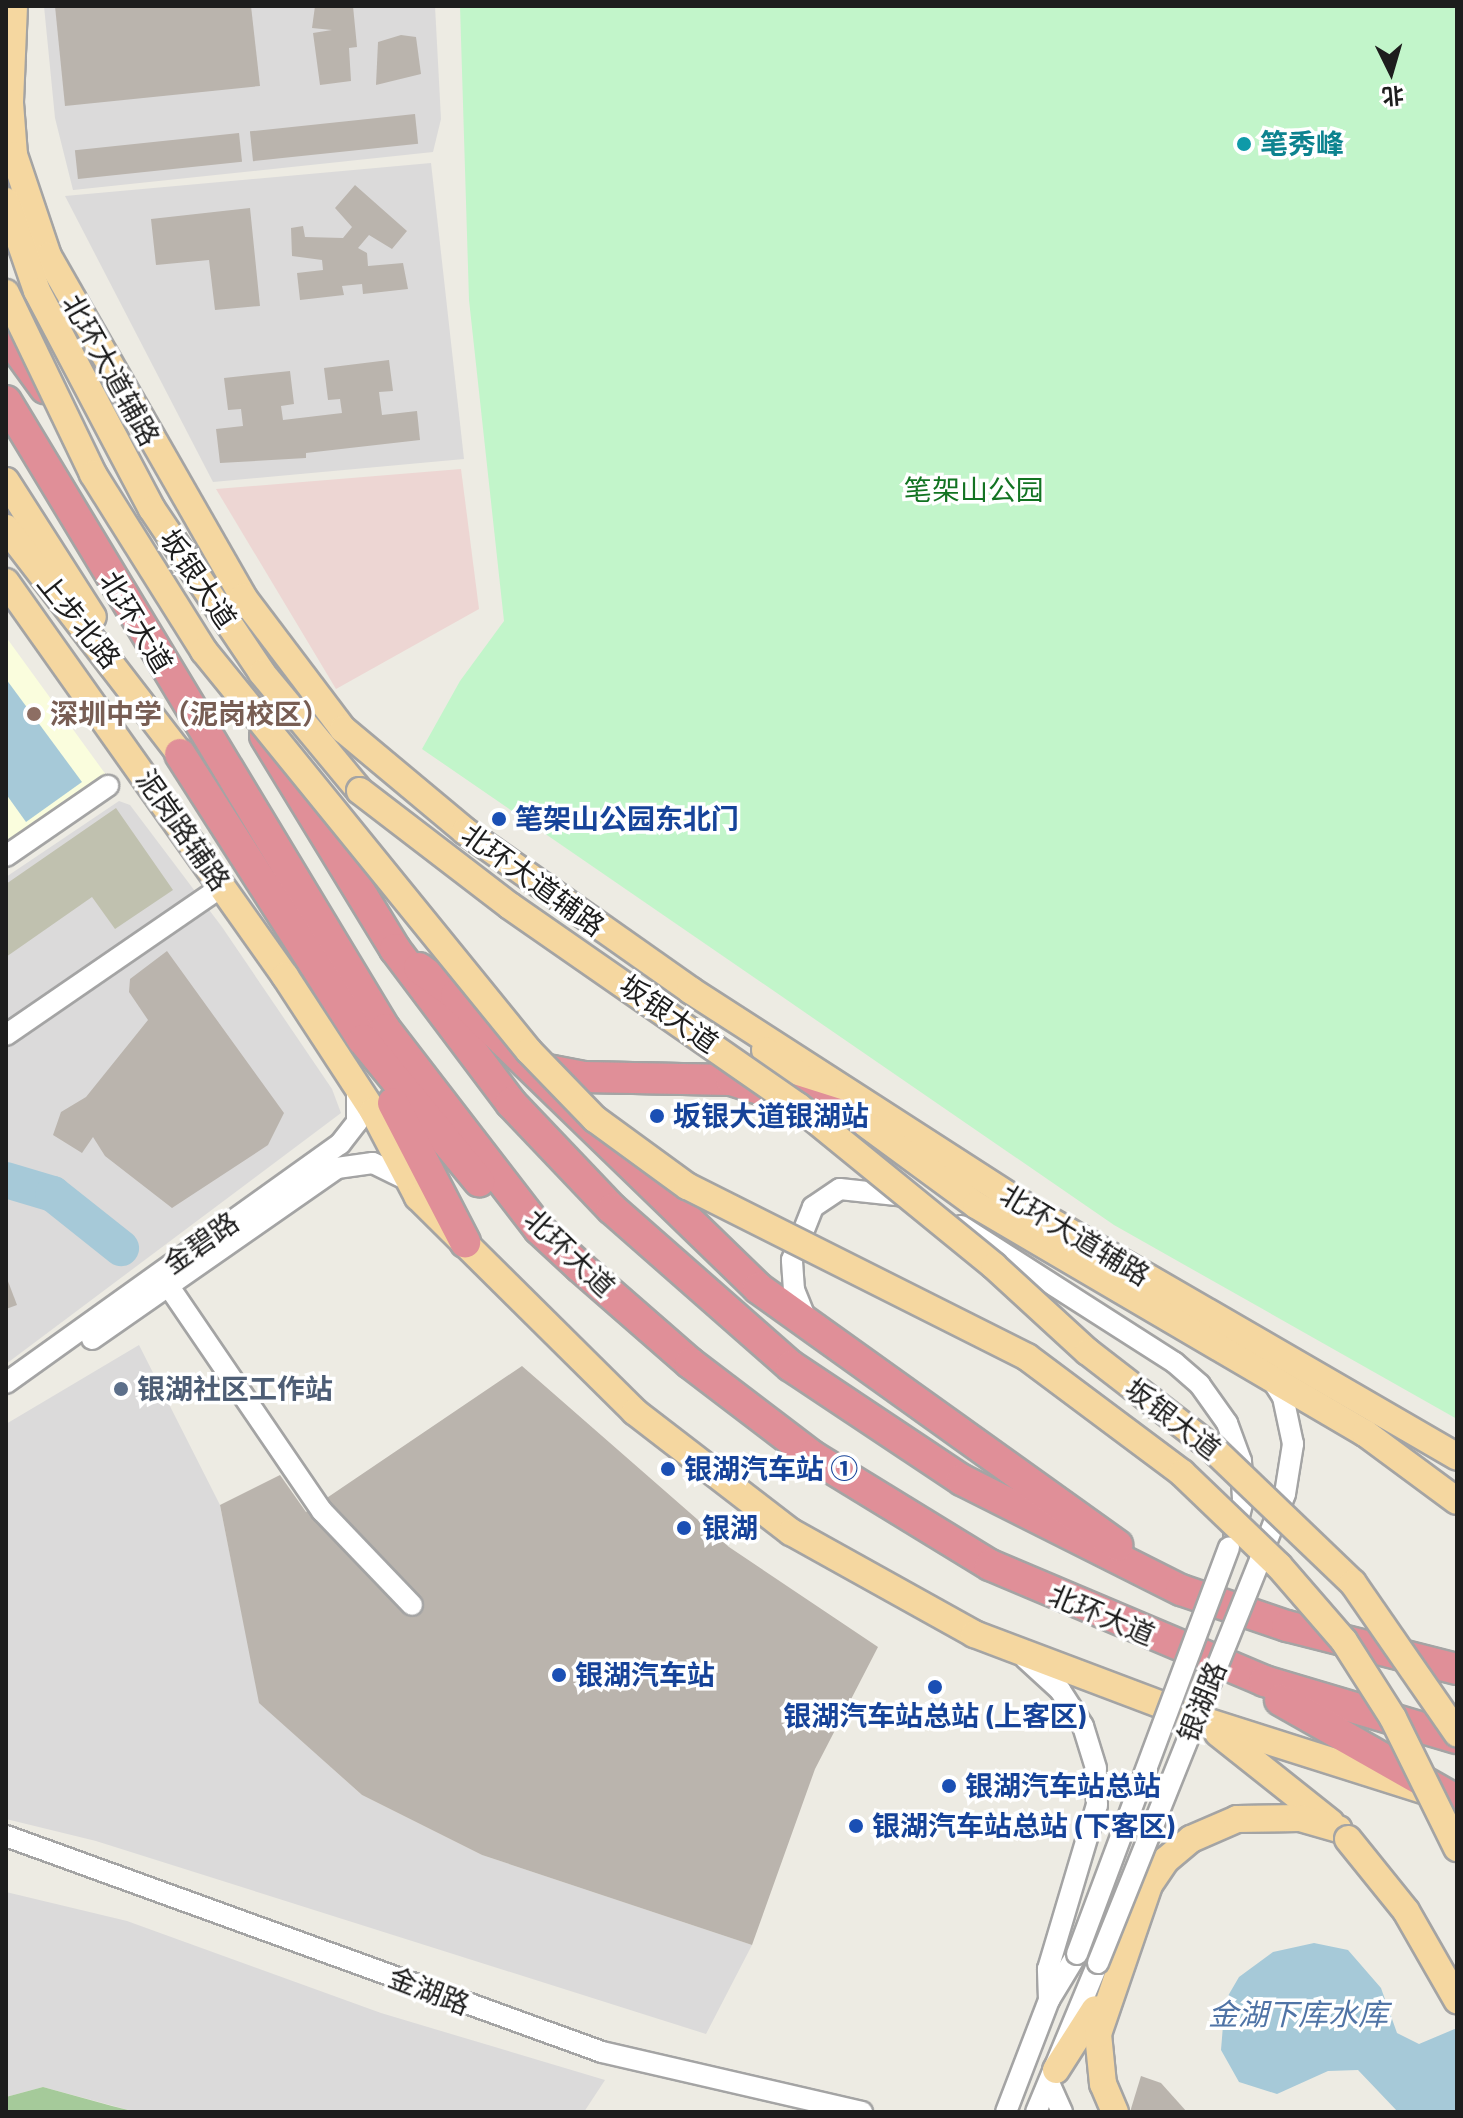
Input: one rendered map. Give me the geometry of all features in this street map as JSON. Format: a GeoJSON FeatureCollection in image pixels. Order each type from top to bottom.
{"type":"FeatureCollection","features":[{"type":"Feature","properties":{"kind":"highway","name":"北环大道"},"geometry":{"type":"LineString","coordinates":[[6,334],[127,509],[395,949],[472,1056],[555,1152],[791,1366],[962,1480],[1181,1590],[1287,1626],[1457,1669]]}},
{"type":"Feature","properties":{"kind":"highway","name":"北环大道"},"geometry":{"type":"LineString","coordinates":[[7,402],[347,972],[539,1229],[690,1363],[878,1499],[990,1565],[1212,1662],[1457,1736]]}},
{"type":"Feature","properties":{"kind":"highway"},"geometry":{"type":"LineString","coordinates":[[180,754],[363,1040],[465,1242]]}},
{"type":"Feature","properties":{"kind":"highway"},"geometry":{"type":"LineString","coordinates":[[395,949],[456,995],[524,1066],[758,1288],[817,1334],[1181,1590]]}},
{"type":"Feature","properties":{"kind":"highway"},"geometry":{"type":"LineString","coordinates":[[363,1040],[464,1166],[539,1229]]}},
{"type":"Feature","properties":{"kind":"highway"},"geometry":{"type":"LineString","coordinates":[[524,1066],[584,1077],[731,1080],[851,1118]]}},
{"type":"Feature","properties":{"kind":"highway"},"geometry":{"type":"LineString","coordinates":[[1212,1662],[1456,1800]]}},
{"type":"Feature","properties":{"kind":"main road"},"geometry":{"type":"LineString","coordinates":[[14,6],[10,103],[14,155],[48,256]]}},
{"type":"Feature","properties":{"kind":"main road"},"geometry":{"type":"LineString","coordinates":[[6,200],[48,256]]}},
{"type":"Feature","properties":{"kind":"main road","name":"坂银大道"},"geometry":{"type":"LineString","coordinates":[[6,200],[37,291],[181,556],[293,714],[360,791],[510,906],[798,1106],[994,1266],[1088,1352],[1212,1448],[1353,1583],[1457,1736]]}},
{"type":"Feature","properties":{"kind":"main road"},"geometry":{"type":"LineString","coordinates":[[6,243],[37,291]]}},
{"type":"Feature","properties":{"kind":"main road","name":"北环大道辅路"},"geometry":{"type":"LineString","coordinates":[[48,256],[195,519],[319,701],[375,759],[465,831],[690,990],[1048,1220],[1457,1457]]}},
{"type":"Feature","properties":{"kind":"main road"},"geometry":{"type":"LineString","coordinates":[[6,293],[93,474]]}},
{"type":"Feature","properties":{"kind":"main road","name":"坂银大道"},"geometry":{"type":"LineString","coordinates":[[6,345],[233,691],[488,1005],[565,1090],[623,1143],[687,1186],[1039,1364],[1182,1473],[1279,1566],[1344,1641],[1393,1718],[1457,1848]]}},
{"type":"Feature","properties":{"kind":"main road"},"geometry":{"type":"LineString","coordinates":[[6,481],[74,604]]}},
{"type":"Feature","properties":{"kind":"main road","name":"上步北路"},"geometry":{"type":"LineString","coordinates":[[6,528],[74,604],[180,754]]}},
{"type":"Feature","properties":{"kind":"main road","name":"泥岗路辅路"},"geometry":{"type":"LineString","coordinates":[[6,582],[223,886],[355,1082]]}},
{"type":"Feature","properties":{"kind":"main road"},"geometry":{"type":"LineString","coordinates":[[690,990],[851,1118],[976,1205],[1388,1447],[1457,1501]]}},
{"type":"Feature","properties":{"kind":"main road"},"geometry":{"type":"LineString","coordinates":[[355,1082],[404,1178],[571,1354],[716,1479],[875,1584],[1019,1653],[1199,1719],[1456,1800]]}},
{"type":"Feature","properties":{"kind":"main road"},"geometry":{"type":"LineString","coordinates":[[1199,1719],[1343,1834],[1406,1911],[1457,2000]]}},
{"type":"Feature","properties":{"kind":"main road"},"geometry":{"type":"LineString","coordinates":[[1053,2077],[1079,2041],[1109,1962],[1149,1885],[1191,1839],[1253,1817],[1300,1818],[1343,1834]]}},
{"type":"Feature","properties":{"kind":"main road"},"geometry":{"type":"LineString","coordinates":[[1109,1962],[1098,2034],[1103,2084],[1115,2112]]}},
{"type":"Feature","properties":{"kind":"street"},"geometry":{"type":"LineString","coordinates":[[6,856],[108,786]]}},
{"type":"Feature","properties":{"kind":"street"},"geometry":{"type":"LineString","coordinates":[[6,1035],[223,886]]}},
{"type":"Feature","properties":{"kind":"street","name":"金碧路"},"geometry":{"type":"LineString","coordinates":[[6,1398],[340,1144],[360,1111],[355,1082]]}},
{"type":"Feature","properties":{"kind":"street","name":"金碧路"},"geometry":{"type":"LineString","coordinates":[[6,1383],[337,1168],[373,1163],[404,1178]]}},
{"type":"Feature","properties":{"kind":"street"},"geometry":{"type":"LineString","coordinates":[[817,1334],[800,1306],[792,1275],[796,1241],[813,1207],[840,1189],[861,1188],[932,1207],[1175,1363],[1200,1385],[1227,1423],[1241,1461],[1241,1512],[1229,1547],[1077,1954],[1049,2000],[1006,2112]]}},
{"type":"Feature","properties":{"kind":"street"},"geometry":{"type":"LineString","coordinates":[[164,1279],[335,1529],[412,1605]]}},
{"type":"Feature","properties":{"kind":"street","name":"银湖路"},"geometry":{"type":"LineString","coordinates":[[1109,1962],[1285,1494],[1293,1444],[1283,1397],[1269,1377]]}},
{"type":"Feature","properties":{"kind":"street"},"geometry":{"type":"LineString","coordinates":[[1019,1653],[1073,1708],[1096,1768],[1095,1825],[1054,1948],[1049,2000]]}},
{"type":"Feature","properties":{"kind":"street","name":"金湖路"},"geometry":{"type":"LineString","coordinates":[[6,1836],[602,2052],[862,2112]]}},
{"type":"Feature","properties":{"kind":"street"},"geometry":{"type":"LineString","coordinates":[[1036,2112],[1053,2077]]}},
{"type":"Feature","properties":{"kind":"street"},"geometry":{"type":"LineString","coordinates":[[1053,2077],[1062,2112]]}},
{"type":"Feature","properties":{"kind":"shaded area"},"geometry":{"type":"Polygon","coordinates":[[[44,6],[435,6],[441,119],[433,152],[73,190],[55,118],[44,6]]]}},
{"type":"Feature","properties":{"kind":"shaded area"},"geometry":{"type":"Polygon","coordinates":[[[431,163],[464,459],[213,482],[65,196],[431,163]]]}},
{"type":"Feature","properties":{"kind":"shaded area"},"geometry":{"type":"Polygon","coordinates":[[[461,469],[479,609],[336,689],[216,489],[461,469]]]}},
{"type":"Feature","properties":{"kind":"shaded area","name":"深圳中学（泥岗校区）"},"geometry":{"type":"Polygon","coordinates":[[[6,637],[117,790],[6,866],[6,637]]]}},
{"type":"Feature","properties":{"kind":"shaded area"},"geometry":{"type":"Polygon","coordinates":[[[119,801],[130,805],[222,927],[332,1089],[341,1113],[6,1364],[6,877],[119,801]]]}},
{"type":"Feature","properties":{"kind":"shaded area"},"geometry":{"type":"Polygon","coordinates":[[[116,808],[173,890],[115,929],[92,897],[6,957],[6,884],[116,808]]]}},
{"type":"Feature","properties":{"kind":"shaded area"},"geometry":{"type":"Polygon","coordinates":[[[139,1345],[220,1505],[260,1703],[362,1795],[482,1855],[752,1945],[706,2034],[96,1841],[6,1819],[6,1424],[139,1345]]]}},
{"type":"Feature","properties":{"kind":"shaded area"},"geometry":{"type":"Polygon","coordinates":[[[6,1892],[127,1921],[381,2013],[605,2080],[584,2112],[136,2112],[43,2087],[6,2097],[6,1892]]]}},
{"type":"Feature","properties":{"kind":"green space","name":"笔架山公园"},"geometry":{"type":"Polygon","coordinates":[[[460,6],[1457,6],[1457,1419],[1114,1225],[422,749],[460,681],[504,621],[469,300],[460,6]]]}},
{"type":"Feature","properties":{"kind":"green space"},"geometry":{"type":"Polygon","coordinates":[[[43,2087],[136,2112],[6,2112],[6,2097],[43,2087]]]}},
{"type":"Feature","properties":{"kind":"water"},"geometry":{"type":"Polygon","coordinates":[[[6,679],[82,782],[26,822],[6,794],[6,679]]]}},
{"type":"Feature","properties":{"kind":"water","name":"金湖下库水库"},"geometry":{"type":"Polygon","coordinates":[[[1314,1943],[1348,1950],[1381,1988],[1397,2033],[1419,2044],[1457,2028],[1457,2112],[1398,2112],[1358,2070],[1328,2071],[1277,2094],[1239,2082],[1221,2050],[1225,2001],[1239,1977],[1273,1952],[1314,1943]]]}},
{"type":"Feature","properties":{"kind":"building"},"geometry":{"type":"Polygon","coordinates":[[[55,6],[251,6],[260,86],[65,106],[55,6]]]}},
{"type":"Feature","properties":{"kind":"building"},"geometry":{"type":"Polygon","coordinates":[[[315,6],[353,6],[357,47],[349,48],[351,81],[320,85],[313,33],[332,30],[312,28],[315,6]]]}},
{"type":"Feature","properties":{"kind":"building"},"geometry":{"type":"Polygon","coordinates":[[[401,35],[416,37],[421,74],[376,85],[378,42],[401,35]]]}},
{"type":"Feature","properties":{"kind":"building"},"geometry":{"type":"Polygon","coordinates":[[[415,114],[418,144],[253,161],[250,131],[415,114]]]}},
{"type":"Feature","properties":{"kind":"building"},"geometry":{"type":"Polygon","coordinates":[[[239,133],[242,162],[78,179],[75,150],[239,133]]]}},
{"type":"Feature","properties":{"kind":"building"},"geometry":{"type":"Polygon","coordinates":[[[355,185],[407,231],[392,249],[369,235],[358,248],[367,253],[368,266],[403,263],[408,289],[363,294],[362,284],[342,286],[344,295],[300,300],[297,273],[323,270],[322,260],[292,256],[291,228],[303,226],[305,237],[343,238],[352,227],[335,208],[355,185]]]}},
{"type":"Feature","properties":{"kind":"building"},"geometry":{"type":"Polygon","coordinates":[[[250,208],[260,306],[215,310],[209,260],[156,265],[151,219],[250,208]]]}},
{"type":"Feature","properties":{"kind":"building"},"geometry":{"type":"Polygon","coordinates":[[[389,360],[393,391],[379,392],[382,415],[417,411],[420,440],[306,453],[306,458],[220,463],[216,429],[243,426],[241,409],[228,410],[224,378],[290,371],[294,404],[281,406],[283,420],[342,413],[340,399],[328,400],[324,368],[389,360]]]}},
{"type":"Feature","properties":{"kind":"building"},"geometry":{"type":"Polygon","coordinates":[[[167,951],[284,1113],[268,1145],[172,1208],[105,1156],[93,1137],[82,1153],[53,1135],[61,1112],[86,1097],[148,1020],[129,992],[130,979],[167,951]]]}},
{"type":"Feature","properties":{"kind":"building"},"geometry":{"type":"Polygon","coordinates":[[[6,1276],[17,1305],[6,1309],[6,1276]]]}},
{"type":"Feature","properties":{"kind":"building","name":"银湖汽车站"},"geometry":{"type":"Polygon","coordinates":[[[522,1366],[729,1547],[878,1647],[815,1769],[752,1945],[482,1855],[362,1795],[259,1703],[220,1505],[280,1475],[306,1512],[522,1366]]]}},
{"type":"Feature","properties":{"kind":"building"},"geometry":{"type":"Polygon","coordinates":[[[1141,2076],[1161,2083],[1187,2112],[1130,2112],[1141,2076]]]}},
{"type":"Feature","properties":{"kind":"waterway"},"geometry":{"type":"LineString","coordinates":[[6,1180],[53,1194],[121,1248]]}},
{"type":"Feature","properties":{"kind":"place","name":"笔秀峰"},"geometry":{"type":"Point","coordinates":[1244,144]}},
{"type":"Feature","properties":{"kind":"place","name":"深圳中学（泥岗校区）"},"geometry":{"type":"Point","coordinates":[34,714]}},
{"type":"Feature","properties":{"kind":"place","name":"笔架山公园东北门"},"geometry":{"type":"Point","coordinates":[499,819]}},
{"type":"Feature","properties":{"kind":"place","name":"坂银大道银湖站"},"geometry":{"type":"Point","coordinates":[657,1116]}},
{"type":"Feature","properties":{"kind":"place","name":"银湖社区工作站"},"geometry":{"type":"Point","coordinates":[121,1389]}},
{"type":"Feature","properties":{"kind":"place","name":"银湖汽车站 ①"},"geometry":{"type":"Point","coordinates":[668,1469]}},
{"type":"Feature","properties":{"kind":"place","name":"银湖"},"geometry":{"type":"Point","coordinates":[684,1528]}},
{"type":"Feature","properties":{"kind":"place","name":"银湖汽车站"},"geometry":{"type":"Point","coordinates":[559,1675]}},
{"type":"Feature","properties":{"kind":"place","name":"银湖汽车站总站 (上客区)"},"geometry":{"type":"Point","coordinates":[935,1687]}},
{"type":"Feature","properties":{"kind":"place","name":"银湖汽车站总站"},"geometry":{"type":"Point","coordinates":[949,1786]}},
{"type":"Feature","properties":{"kind":"place","name":"银湖汽车站总站 (下客区)"},"geometry":{"type":"Point","coordinates":[856,1826]}}]}
